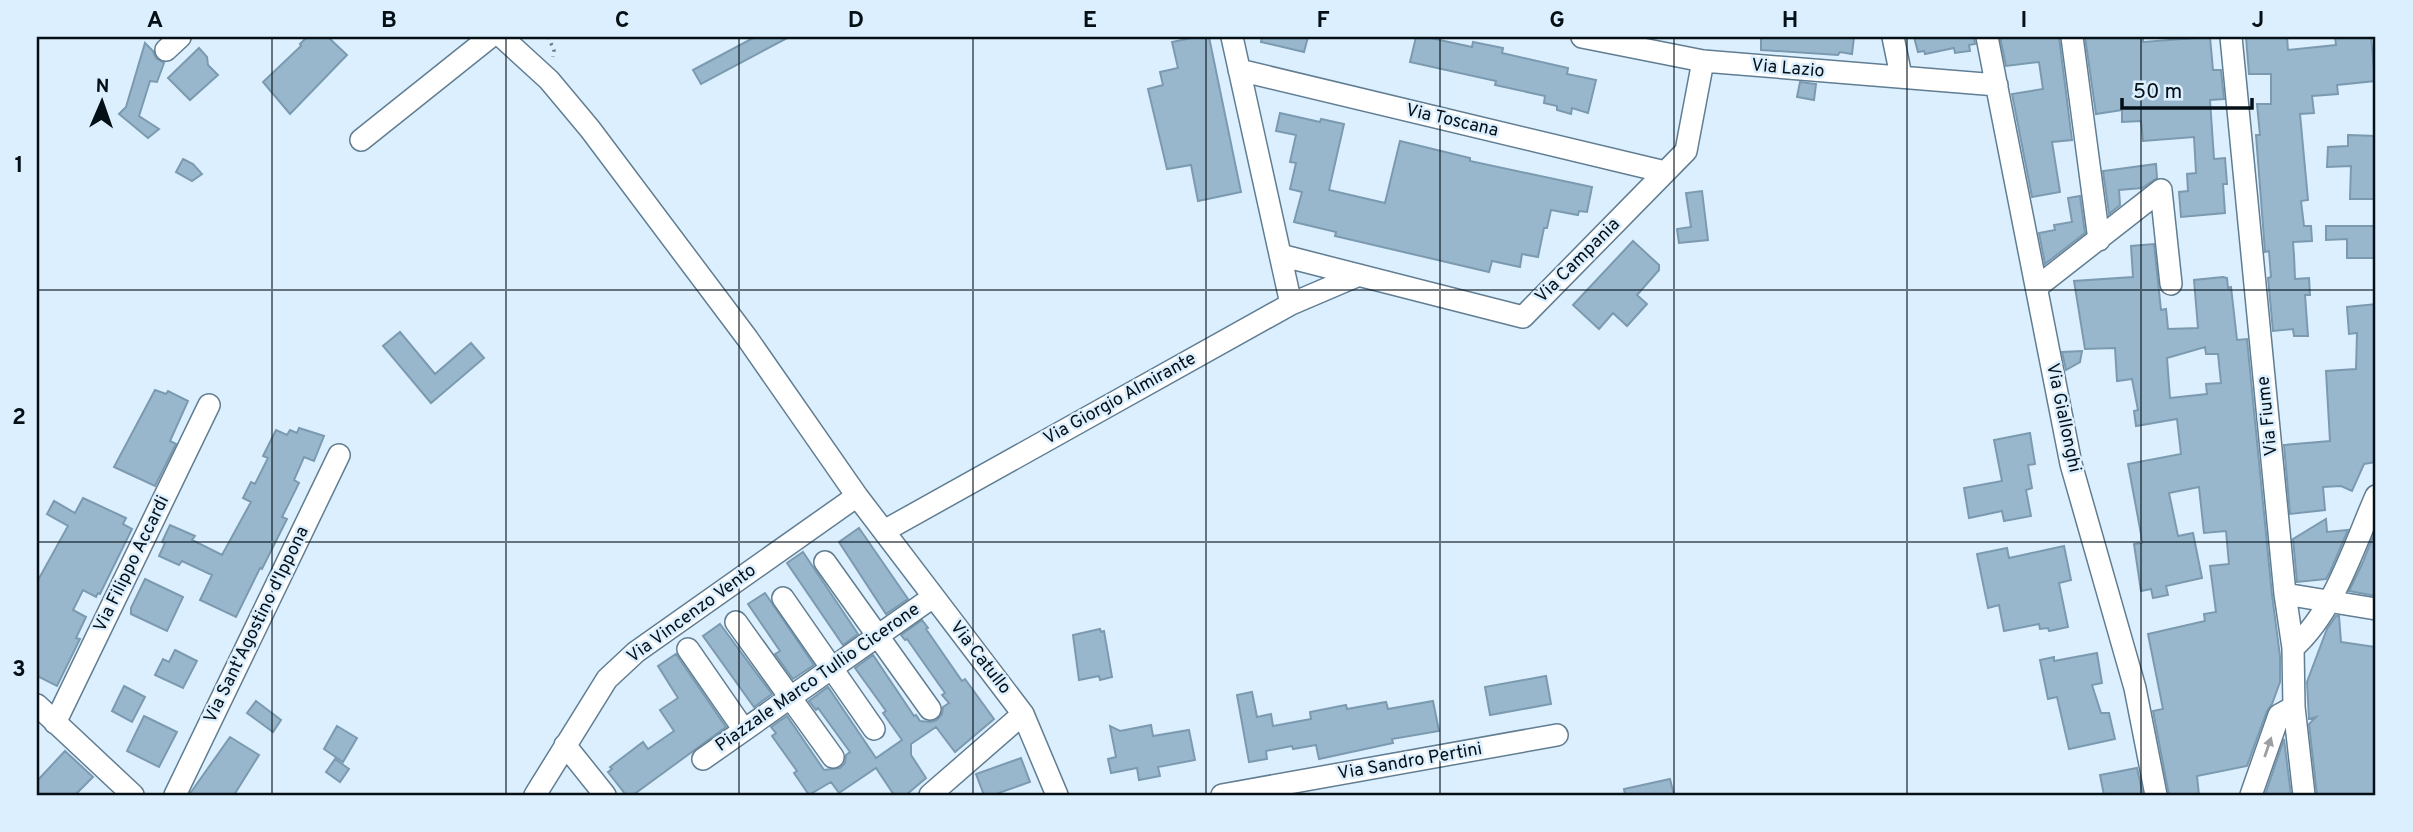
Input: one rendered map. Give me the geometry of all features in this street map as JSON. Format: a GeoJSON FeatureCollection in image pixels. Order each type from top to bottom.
{"type":"FeatureCollection","features":[{"type":"Feature","properties":{"kind":"street"},"geometry":{"type":"LineString","coordinates":[[361,140],[490,37]]}},
{"type":"Feature","properties":{"kind":"street","name":"Via Catullo"},"geometry":{"type":"LineString","coordinates":[[502,37],[549,80],[590,129],[747,338],[858,496],[1023,714],[1057,795]]}},
{"type":"Feature","properties":{"kind":"street"},"geometry":{"type":"LineString","coordinates":[[1231,37],[1292,304]]}},
{"type":"Feature","properties":{"kind":"street","name":"Via Lazio"},"geometry":{"type":"LineString","coordinates":[[1582,37],[1703,61],[1997,85]]}},
{"type":"Feature","properties":{"kind":"street"},"geometry":{"type":"LineString","coordinates":[[1893,37],[1901,76]]}},
{"type":"Feature","properties":{"kind":"street","name":"Via Giallonghi"},"geometry":{"type":"LineString","coordinates":[[1987,37],[2071,464],[2134,688],[2156,795]]}},
{"type":"Feature","properties":{"kind":"street"},"geometry":{"type":"LineString","coordinates":[[2072,37],[2099,240]]}},
{"type":"Feature","properties":{"kind":"street","name":"Via Fiume"},"geometry":{"type":"LineString","coordinates":[[2231,37],[2285,594],[2293,648],[2294,708],[2304,795]]}},
{"type":"Feature","properties":{"kind":"street","name":"Via Campania"},"geometry":{"type":"LineString","coordinates":[[1280,255],[1523,317],[1686,151],[1703,61]]}},
{"type":"Feature","properties":{"kind":"street","name":"Via Toscana"},"geometry":{"type":"LineString","coordinates":[[1239,70],[1665,172]]}},
{"type":"Feature","properties":{"kind":"street"},"geometry":{"type":"LineString","coordinates":[[2037,287],[2161,190],[2171,284]]}},
{"type":"Feature","properties":{"kind":"street","name":"Via Giorgio Almirante"},"geometry":{"type":"LineString","coordinates":[[884,531],[1292,304],[1359,275]]}},
{"type":"Feature","properties":{"kind":"street","name":"Via Filippo Accardi"},"geometry":{"type":"LineString","coordinates":[[55,723],[209,405]]}},
{"type":"Feature","properties":{"kind":"street","name":"Via Sant'Agostino d'Ippona"},"geometry":{"type":"LineString","coordinates":[[175,795],[339,455]]}},
{"type":"Feature","properties":{"kind":"street","name":"Via Vincenzo Vento"},"geometry":{"type":"LineString","coordinates":[[535,795],[607,679],[636,652],[858,496]]}},
{"type":"Feature","properties":{"kind":"street"},"geometry":{"type":"LineString","coordinates":[[2293,648],[2306,636],[2329,602],[2376,496]]}},
{"type":"Feature","properties":{"kind":"street"},"geometry":{"type":"LineString","coordinates":[[825,562],[930,709]]}},
{"type":"Feature","properties":{"kind":"street"},"geometry":{"type":"LineString","coordinates":[[2285,594],[2376,609]]}},
{"type":"Feature","properties":{"kind":"street","name":"Piazzale Marco Tullio Cicerone"},"geometry":{"type":"LineString","coordinates":[[703,759],[933,597]]}},
{"type":"Feature","properties":{"kind":"street"},"geometry":{"type":"LineString","coordinates":[[783,598],[874,729]]}},
{"type":"Feature","properties":{"kind":"street"},"geometry":{"type":"LineString","coordinates":[[737,622],[833,757]]}},
{"type":"Feature","properties":{"kind":"street"},"geometry":{"type":"LineString","coordinates":[[688,649],[744,730]]}},
{"type":"Feature","properties":{"kind":"street"},"geometry":{"type":"LineString","coordinates":[[37,705],[133,795]]}},
{"type":"Feature","properties":{"kind":"street"},"geometry":{"type":"LineString","coordinates":[[2251,795],[2279,715],[2294,708]]}},
{"type":"Feature","properties":{"kind":"street"},"geometry":{"type":"LineString","coordinates":[[930,795],[1023,714]]}},
{"type":"Feature","properties":{"kind":"street","name":"Via Sandro Pertini"},"geometry":{"type":"LineString","coordinates":[[1222,795],[1557,735]]}},
{"type":"Feature","properties":{"kind":"street"},"geometry":{"type":"LineString","coordinates":[[565,746],[605,795]]}},
{"type":"Feature","properties":{"kind":"building"},"geometry":{"type":"Polygon","coordinates":[[[307,37],[328,37],[347,55],[290,114],[263,82],[307,37]]]}},
{"type":"Feature","properties":{"kind":"building"},"geometry":{"type":"Polygon","coordinates":[[[755,37],[789,37],[701,84],[693,70],[755,37]]]}},
{"type":"Feature","properties":{"kind":"building"},"geometry":{"type":"Polygon","coordinates":[[[1209,37],[1241,192],[1198,201],[1191,165],[1167,169],[1148,89],[1163,85],[1160,72],[1178,68],[1172,42],[1209,37]]]}},
{"type":"Feature","properties":{"kind":"building"},"geometry":{"type":"Polygon","coordinates":[[[1262,37],[1308,37],[1304,52],[1261,42],[1262,37]]]}},
{"type":"Feature","properties":{"kind":"building"},"geometry":{"type":"Polygon","coordinates":[[[1416,37],[1472,47],[1473,42],[1503,48],[1502,53],[1568,68],[1567,74],[1596,80],[1588,113],[1572,108],[1571,114],[1557,110],[1557,106],[1544,103],[1545,96],[1495,85],[1496,81],[1410,62],[1416,37]]]}},
{"type":"Feature","properties":{"kind":"building"},"geometry":{"type":"Polygon","coordinates":[[[1761,37],[1854,37],[1852,54],[1840,52],[1838,55],[1761,50],[1761,37]]]}},
{"type":"Feature","properties":{"kind":"building"},"geometry":{"type":"Polygon","coordinates":[[[1914,37],[1974,37],[1975,44],[1969,45],[1970,51],[1955,53],[1954,48],[1925,54],[1924,51],[1918,52],[1914,37]]]}},
{"type":"Feature","properties":{"kind":"building"},"geometry":{"type":"Polygon","coordinates":[[[2000,37],[2059,37],[2072,140],[2052,142],[2060,192],[2032,197],[2012,94],[2043,89],[2039,62],[2006,66],[2000,37]]]}},
{"type":"Feature","properties":{"kind":"building"},"geometry":{"type":"Polygon","coordinates":[[[2085,37],[2143,37],[2143,42],[2210,37],[2213,70],[2221,70],[2224,99],[2210,100],[2214,159],[2225,158],[2225,213],[2181,217],[2179,192],[2188,191],[2187,174],[2196,173],[2194,137],[2143,141],[2141,121],[2122,122],[2122,110],[2096,114],[2085,37]]]}},
{"type":"Feature","properties":{"kind":"building"},"geometry":{"type":"Polygon","coordinates":[[[2246,37],[2287,37],[2288,50],[2336,45],[2335,37],[2371,37],[2375,81],[2337,85],[2338,94],[2312,96],[2314,113],[2300,114],[2308,200],[2301,201],[2304,226],[2311,226],[2312,241],[2293,242],[2295,279],[2309,278],[2310,295],[2305,295],[2308,336],[2294,336],[2293,329],[2273,331],[2268,278],[2271,277],[2269,251],[2265,252],[2256,135],[2260,135],[2257,104],[2271,104],[2271,74],[2249,74],[2246,37]]]}},
{"type":"Feature","properties":{"kind":"building"},"geometry":{"type":"Polygon","coordinates":[[[145,43],[156,58],[164,63],[157,82],[150,81],[139,116],[159,129],[148,138],[119,114],[126,107],[145,43]]]}},
{"type":"Feature","properties":{"kind":"building"},"geometry":{"type":"Polygon","coordinates":[[[199,48],[207,57],[208,65],[218,75],[190,100],[168,78],[199,48]]]}},
{"type":"Feature","properties":{"kind":"building"},"geometry":{"type":"Polygon","coordinates":[[[1800,82],[1816,84],[1814,100],[1797,97],[1800,82]]]}},
{"type":"Feature","properties":{"kind":"building"},"geometry":{"type":"Polygon","coordinates":[[[1280,113],[1344,124],[1329,190],[1385,203],[1400,141],[1470,158],[1470,161],[1592,187],[1587,212],[1579,211],[1578,215],[1551,210],[1538,257],[1522,254],[1520,267],[1492,261],[1489,272],[1335,236],[1336,232],[1294,222],[1302,192],[1290,189],[1296,163],[1290,162],[1296,135],[1276,131],[1280,113]]]}},
{"type":"Feature","properties":{"kind":"building"},"geometry":{"type":"Polygon","coordinates":[[[2348,135],[2376,136],[2376,199],[2350,199],[2351,166],[2327,167],[2328,147],[2348,146],[2348,135]]]}},
{"type":"Feature","properties":{"kind":"building"},"geometry":{"type":"Polygon","coordinates":[[[183,159],[193,164],[202,174],[192,181],[176,172],[183,159]]]}},
{"type":"Feature","properties":{"kind":"building"},"geometry":{"type":"Polygon","coordinates":[[[2156,164],[2157,178],[2142,188],[2119,190],[2120,205],[2109,214],[2103,171],[2156,164]]]}},
{"type":"Feature","properties":{"kind":"building"},"geometry":{"type":"Polygon","coordinates":[[[1702,191],[1708,240],[1679,243],[1677,229],[1691,227],[1686,193],[1702,191]]]}},
{"type":"Feature","properties":{"kind":"building"},"geometry":{"type":"Polygon","coordinates":[[[2080,196],[2085,233],[2045,264],[2039,233],[2055,230],[2054,225],[2072,222],[2068,198],[2080,196]]]}},
{"type":"Feature","properties":{"kind":"building"},"geometry":{"type":"Polygon","coordinates":[[[2326,226],[2376,226],[2376,258],[2347,258],[2347,239],[2326,240],[2326,226]]]}},
{"type":"Feature","properties":{"kind":"building"},"geometry":{"type":"Polygon","coordinates":[[[1633,241],[1659,265],[1659,270],[1637,295],[1647,304],[1627,326],[1613,313],[1599,329],[1573,305],[1633,241]]]}},
{"type":"Feature","properties":{"kind":"building"},"geometry":{"type":"Polygon","coordinates":[[[2154,244],[2161,310],[2166,309],[2168,329],[2198,328],[2194,280],[2223,277],[2227,278],[2228,288],[2231,287],[2237,340],[2247,339],[2280,656],[2280,682],[2247,766],[2197,776],[2199,795],[2169,795],[2153,711],[2163,709],[2148,634],[2205,621],[2204,614],[2216,612],[2210,566],[2229,564],[2226,531],[2204,533],[2199,487],[2169,493],[2178,536],[2193,533],[2202,578],[2166,586],[2168,595],[2153,598],[2151,589],[2141,591],[2134,544],[2142,543],[2128,464],[2181,454],[2177,419],[2136,426],[2134,411],[2138,410],[2132,379],[2117,381],[2115,348],[2085,349],[2074,281],[2133,277],[2131,246],[2154,244]],[[2205,347],[2167,358],[2170,398],[2207,394],[2206,384],[2221,383],[2218,354],[2206,354],[2205,347]]]}},
{"type":"Feature","properties":{"kind":"building"},"geometry":{"type":"Polygon","coordinates":[[[2376,304],[2376,462],[2364,464],[2352,491],[2341,486],[2323,487],[2325,510],[2290,514],[2284,445],[2330,441],[2326,371],[2356,369],[2357,333],[2349,334],[2347,307],[2376,304]]]}},
{"type":"Feature","properties":{"kind":"building"},"geometry":{"type":"Polygon","coordinates":[[[400,332],[435,374],[471,343],[484,358],[431,403],[383,346],[400,332]]]}},
{"type":"Feature","properties":{"kind":"building"},"geometry":{"type":"Polygon","coordinates":[[[2082,351],[2080,362],[2066,370],[2062,352],[2082,351]]]}},
{"type":"Feature","properties":{"kind":"building"},"geometry":{"type":"Polygon","coordinates":[[[155,390],[166,394],[168,391],[188,401],[170,441],[176,444],[155,486],[114,467],[155,390]]]}},
{"type":"Feature","properties":{"kind":"building"},"geometry":{"type":"Polygon","coordinates":[[[299,428],[324,436],[314,461],[304,457],[294,480],[299,483],[282,517],[287,519],[236,617],[200,600],[212,575],[182,561],[179,565],[159,556],[165,543],[162,542],[170,525],[195,536],[192,540],[222,555],[251,502],[243,498],[251,482],[255,484],[268,458],[263,456],[276,430],[287,435],[290,430],[297,433],[299,428]]]}},
{"type":"Feature","properties":{"kind":"building"},"geometry":{"type":"Polygon","coordinates":[[[2030,433],[2035,464],[2028,465],[2032,488],[2026,490],[2031,516],[2004,521],[2002,511],[1969,518],[1964,488],[2002,481],[1994,440],[2030,433]]]}},
{"type":"Feature","properties":{"kind":"building"},"geometry":{"type":"Polygon","coordinates":[[[83,498],[126,518],[123,524],[132,529],[100,594],[96,597],[83,590],[73,610],[86,617],[76,638],[80,639],[57,686],[37,676],[37,582],[68,526],[47,514],[54,501],[75,513],[83,498]]]}},
{"type":"Feature","properties":{"kind":"building"},"geometry":{"type":"Polygon","coordinates":[[[2326,519],[2327,532],[2348,530],[2330,572],[2326,579],[2297,582],[2293,539],[2326,519]]]}},
{"type":"Feature","properties":{"kind":"building"},"geometry":{"type":"Polygon","coordinates":[[[859,528],[908,599],[886,614],[839,542],[859,528]]]}},
{"type":"Feature","properties":{"kind":"building"},"geometry":{"type":"Polygon","coordinates":[[[2376,529],[2376,596],[2349,591],[2363,562],[2376,529]]]}},
{"type":"Feature","properties":{"kind":"building"},"geometry":{"type":"Polygon","coordinates":[[[2064,546],[2071,580],[2059,583],[2068,627],[2049,631],[2048,628],[2040,629],[2039,624],[2004,631],[1999,605],[1988,608],[1977,554],[2007,548],[2009,558],[2064,546]]]}},
{"type":"Feature","properties":{"kind":"building"},"geometry":{"type":"Polygon","coordinates":[[[803,552],[858,634],[843,645],[787,563],[803,552]]]}},
{"type":"Feature","properties":{"kind":"building"},"geometry":{"type":"Polygon","coordinates":[[[145,579],[183,597],[167,631],[131,614],[131,608],[145,579]]]}},
{"type":"Feature","properties":{"kind":"building"},"geometry":{"type":"Polygon","coordinates":[[[765,593],[814,665],[793,679],[775,654],[780,651],[748,604],[765,593]]]}},
{"type":"Feature","properties":{"kind":"building"},"geometry":{"type":"Polygon","coordinates":[[[2336,616],[2339,616],[2341,642],[2376,647],[2376,795],[2317,795],[2309,724],[2316,717],[2309,719],[2307,682],[2327,629],[2336,616]]]}},
{"type":"Feature","properties":{"kind":"building"},"geometry":{"type":"Polygon","coordinates":[[[922,620],[962,681],[965,679],[994,719],[955,752],[936,727],[911,744],[911,755],[926,778],[906,795],[894,795],[876,768],[839,793],[831,782],[809,795],[794,773],[797,771],[772,736],[776,733],[771,727],[787,716],[824,770],[840,768],[850,752],[818,708],[816,710],[809,701],[828,687],[876,758],[902,740],[883,713],[886,711],[855,668],[873,655],[914,716],[920,721],[937,720],[943,707],[949,703],[942,695],[945,693],[907,639],[901,635],[922,620]]]}},
{"type":"Feature","properties":{"kind":"building"},"geometry":{"type":"Polygon","coordinates":[[[720,624],[772,694],[754,707],[703,636],[720,624]]]}},
{"type":"Feature","properties":{"kind":"building"},"geometry":{"type":"Polygon","coordinates":[[[1100,629],[1101,632],[1104,631],[1112,677],[1100,680],[1099,676],[1079,680],[1073,635],[1100,629]]]}},
{"type":"Feature","properties":{"kind":"building"},"geometry":{"type":"Polygon","coordinates":[[[175,650],[197,661],[183,688],[155,675],[163,659],[169,662],[175,650]]]}},
{"type":"Feature","properties":{"kind":"building"},"geometry":{"type":"Polygon","coordinates":[[[2097,653],[2102,683],[2092,685],[2101,713],[2109,713],[2115,739],[2069,749],[2057,697],[2048,699],[2040,660],[2054,657],[2054,661],[2097,653]]]}},
{"type":"Feature","properties":{"kind":"building"},"geometry":{"type":"Polygon","coordinates":[[[676,654],[726,727],[633,795],[626,795],[608,772],[612,769],[610,767],[643,742],[648,749],[674,731],[660,710],[678,698],[658,666],[676,654]]]}},
{"type":"Feature","properties":{"kind":"building"},"geometry":{"type":"Polygon","coordinates":[[[1546,676],[1551,704],[1490,715],[1485,687],[1546,676]]]}},
{"type":"Feature","properties":{"kind":"building"},"geometry":{"type":"Polygon","coordinates":[[[124,686],[145,697],[132,722],[112,711],[124,686]]]}},
{"type":"Feature","properties":{"kind":"building"},"geometry":{"type":"Polygon","coordinates":[[[1252,692],[1257,717],[1271,714],[1273,726],[1311,719],[1310,712],[1346,705],[1347,709],[1386,702],[1388,709],[1433,701],[1439,731],[1392,739],[1393,743],[1319,759],[1316,745],[1293,749],[1292,746],[1266,751],[1267,759],[1249,762],[1237,695],[1252,692]]]}},
{"type":"Feature","properties":{"kind":"building"},"geometry":{"type":"Polygon","coordinates":[[[256,701],[281,720],[273,732],[247,713],[256,701]]]}},
{"type":"Feature","properties":{"kind":"building"},"geometry":{"type":"Polygon","coordinates":[[[144,716],[177,732],[159,767],[127,751],[144,716]]]}},
{"type":"Feature","properties":{"kind":"building"},"geometry":{"type":"Polygon","coordinates":[[[1151,725],[1153,736],[1189,730],[1195,760],[1158,767],[1160,776],[1139,780],[1137,768],[1111,773],[1108,759],[1116,757],[1110,726],[1120,731],[1151,725]]]}},
{"type":"Feature","properties":{"kind":"building"},"geometry":{"type":"Polygon","coordinates":[[[337,726],[357,738],[343,762],[324,749],[337,726]]]}},
{"type":"Feature","properties":{"kind":"building"},"geometry":{"type":"Polygon","coordinates":[[[230,737],[259,755],[234,795],[189,795],[230,737]]]}},
{"type":"Feature","properties":{"kind":"building"},"geometry":{"type":"Polygon","coordinates":[[[2284,739],[2291,795],[2265,795],[2284,739]]]}},
{"type":"Feature","properties":{"kind":"building"},"geometry":{"type":"Polygon","coordinates":[[[65,751],[93,777],[75,795],[37,795],[37,781],[65,751]]]}},
{"type":"Feature","properties":{"kind":"building"},"geometry":{"type":"Polygon","coordinates":[[[1021,758],[1030,782],[993,795],[984,795],[976,774],[1021,758]]]}},
{"type":"Feature","properties":{"kind":"building"},"geometry":{"type":"Polygon","coordinates":[[[335,759],[349,769],[340,782],[326,772],[335,759]]]}},
{"type":"Feature","properties":{"kind":"building"},"geometry":{"type":"Polygon","coordinates":[[[2137,768],[2143,795],[2104,795],[2100,775],[2137,768]]]}},
{"type":"Feature","properties":{"kind":"building"},"geometry":{"type":"Polygon","coordinates":[[[1670,779],[1674,795],[1625,795],[1624,789],[1670,779]]]}}]}
